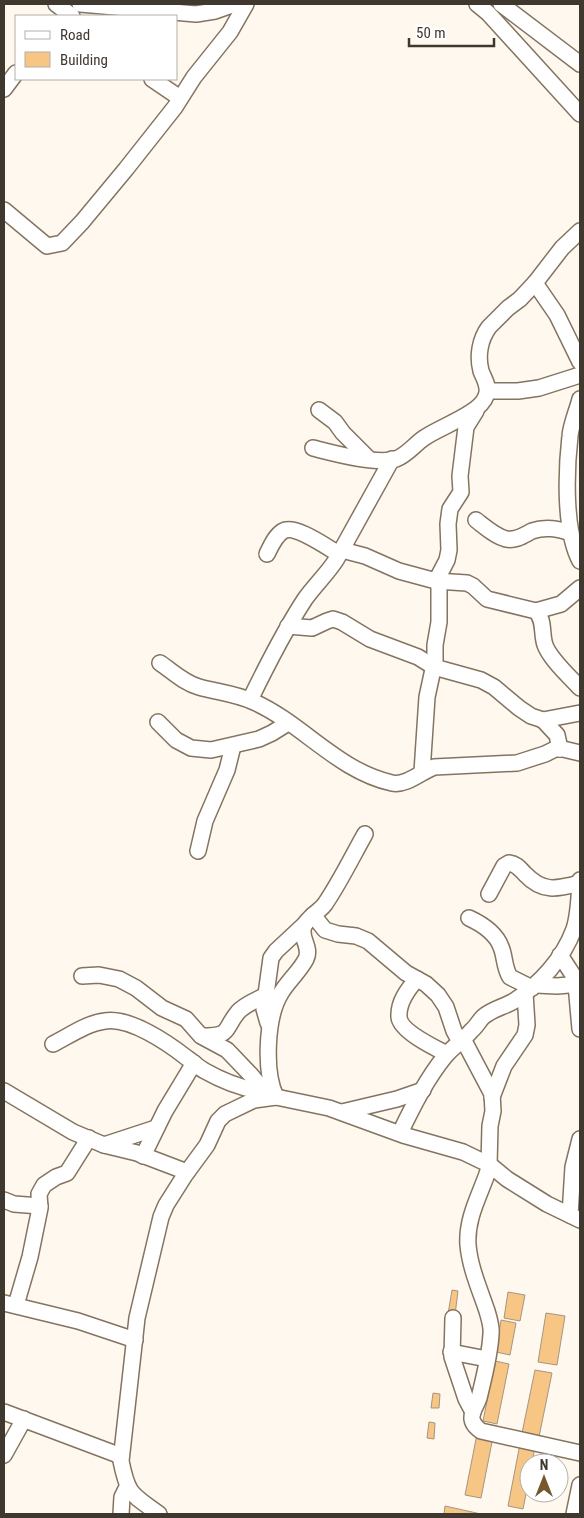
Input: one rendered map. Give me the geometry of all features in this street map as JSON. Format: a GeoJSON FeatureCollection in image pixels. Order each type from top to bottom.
{"type":"FeatureCollection","features":[{"type":"Feature","properties":{"kind":"street"},"geometry":{"type":"LineString","coordinates":[[80,4],[196,14],[214,11],[235,4]]}},
{"type":"Feature","properties":{"kind":"street"},"geometry":{"type":"LineString","coordinates":[[4,210],[47,246],[62,243],[126,169],[230,32],[246,4]]}},
{"type":"Feature","properties":{"kind":"street"},"geometry":{"type":"LineString","coordinates":[[477,4],[580,114]]}},
{"type":"Feature","properties":{"kind":"street"},"geometry":{"type":"LineString","coordinates":[[501,4],[580,64]]}},
{"type":"Feature","properties":{"kind":"street"},"geometry":{"type":"LineString","coordinates":[[4,89],[15,74]]}},
{"type":"Feature","properties":{"kind":"street"},"geometry":{"type":"LineString","coordinates":[[153,80],[180,98]]}},
{"type":"Feature","properties":{"kind":"street"},"geometry":{"type":"LineString","coordinates":[[422,772],[427,697],[434,667],[439,622],[438,581],[447,560],[448,517],[461,492],[460,476],[466,427],[486,398],[488,391],[480,361],[483,335],[535,283],[562,248],[580,231]]}},
{"type":"Feature","properties":{"kind":"street"},"geometry":{"type":"LineString","coordinates":[[535,283],[557,314],[580,362]]}},
{"type":"Feature","properties":{"kind":"street"},"geometry":{"type":"LineString","coordinates":[[488,391],[518,392],[580,376]]}},
{"type":"Feature","properties":{"kind":"street"},"geometry":{"type":"LineString","coordinates":[[580,399],[570,435],[568,517],[575,551],[580,561]]}},
{"type":"Feature","properties":{"kind":"street"},"geometry":{"type":"LineString","coordinates":[[313,448],[369,459],[396,459],[424,438],[464,417],[480,405]]}},
{"type":"Feature","properties":{"kind":"street"},"geometry":{"type":"LineString","coordinates":[[319,410],[335,422],[369,459]]}},
{"type":"Feature","properties":{"kind":"street"},"geometry":{"type":"LineString","coordinates":[[451,424],[464,444]]}},
{"type":"Feature","properties":{"kind":"street"},"geometry":{"type":"LineString","coordinates":[[250,700],[288,626],[307,597],[328,572],[392,459]]}},
{"type":"Feature","properties":{"kind":"street"},"geometry":{"type":"LineString","coordinates":[[476,520],[492,532],[506,539],[514,539],[546,528],[571,533]]}},
{"type":"Feature","properties":{"kind":"street"},"geometry":{"type":"LineString","coordinates":[[267,554],[279,534],[288,530],[297,531],[340,552],[365,556],[399,571],[438,581],[467,583],[487,599],[536,611],[549,608],[564,601],[580,588]]}},
{"type":"Feature","properties":{"kind":"street"},"geometry":{"type":"LineString","coordinates":[[564,601],[580,601]]}},
{"type":"Feature","properties":{"kind":"street"},"geometry":{"type":"LineString","coordinates":[[536,611],[543,624],[545,646],[580,688]]}},
{"type":"Feature","properties":{"kind":"street"},"geometry":{"type":"LineString","coordinates":[[288,626],[312,628],[333,619],[370,638],[418,657],[434,667],[481,680],[494,687],[531,716],[543,720],[557,735],[560,749]]}},
{"type":"Feature","properties":{"kind":"street"},"geometry":{"type":"LineString","coordinates":[[160,663],[186,682],[197,687],[250,700],[288,723],[316,744],[368,775],[394,783],[413,778],[434,767],[516,763],[555,749],[580,753]]}},
{"type":"Feature","properties":{"kind":"street"},"geometry":{"type":"LineString","coordinates":[[543,720],[580,713]]}},
{"type":"Feature","properties":{"kind":"street"},"geometry":{"type":"LineString","coordinates":[[158,722],[176,740],[191,748],[211,750],[259,739],[288,723]]}},
{"type":"Feature","properties":{"kind":"street"},"geometry":{"type":"LineString","coordinates":[[198,851],[205,821],[226,770],[233,746]]}},
{"type":"Feature","properties":{"kind":"street"},"geometry":{"type":"LineString","coordinates":[[271,1029],[266,1020],[264,1009],[271,958],[276,950],[323,906],[342,877],[365,834]]}},
{"type":"Feature","properties":{"kind":"street"},"geometry":{"type":"LineString","coordinates":[[400,1133],[423,1090],[448,1053],[473,1030],[482,1017],[512,1002],[531,989],[560,955],[574,928],[579,902],[580,882],[560,888],[544,888],[530,879],[516,865],[509,863],[504,866],[489,894]]}},
{"type":"Feature","properties":{"kind":"street"},"geometry":{"type":"LineString","coordinates":[[469,918],[489,930],[495,937],[501,946],[510,977],[531,989],[578,984]]}},
{"type":"Feature","properties":{"kind":"street"},"geometry":{"type":"LineString","coordinates":[[309,919],[325,930],[356,936],[368,941],[406,973],[426,984],[438,995],[446,1007],[454,1031],[462,1040],[489,1086],[493,1111],[488,1148],[490,1165],[480,1195],[470,1216],[468,1245],[471,1262],[492,1331],[472,1420],[481,1431],[580,1453]]}},
{"type":"Feature","properties":{"kind":"street"},"geometry":{"type":"LineString","coordinates":[[272,1094],[269,1064],[275,1004],[308,953],[303,932],[309,919]]}},
{"type":"Feature","properties":{"kind":"street"},"geometry":{"type":"LineString","coordinates":[[560,955],[578,984],[580,1029]]}},
{"type":"Feature","properties":{"kind":"street"},"geometry":{"type":"LineString","coordinates":[[82,976],[99,975],[119,979],[136,988],[162,1008],[186,1019],[201,1036],[227,1050],[272,1094]]}},
{"type":"Feature","properties":{"kind":"street"},"geometry":{"type":"LineString","coordinates":[[417,978],[406,992],[401,1003],[399,1018],[404,1027],[448,1053],[475,1062]]}},
{"type":"Feature","properties":{"kind":"street"},"geometry":{"type":"LineString","coordinates":[[492,1097],[504,1066],[525,1035],[531,989]]}},
{"type":"Feature","properties":{"kind":"street"},"geometry":{"type":"LineString","coordinates":[[201,1036],[221,1034],[230,1027],[238,1012],[266,995]]}},
{"type":"Feature","properties":{"kind":"street"},"geometry":{"type":"LineString","coordinates":[[53,1044],[106,1020],[120,1022],[141,1029],[169,1045],[206,1072],[227,1082],[329,1108],[400,1133],[463,1152],[490,1165],[506,1179],[547,1204],[575,1218],[573,1167],[580,1138]]}},
{"type":"Feature","properties":{"kind":"street"},"geometry":{"type":"LineString","coordinates":[[143,1156],[156,1128],[194,1063]]}},
{"type":"Feature","properties":{"kind":"street"},"geometry":{"type":"LineString","coordinates":[[342,1112],[397,1099],[423,1090]]}},
{"type":"Feature","properties":{"kind":"street"},"geometry":{"type":"LineString","coordinates":[[4,1091],[73,1132],[187,1172]]}},
{"type":"Feature","properties":{"kind":"street"},"geometry":{"type":"LineString","coordinates":[[159,1514],[133,1495],[127,1487],[121,1456],[143,1289],[161,1217],[166,1205],[187,1172],[207,1145],[218,1121],[225,1114],[254,1100],[272,1094]]}},
{"type":"Feature","properties":{"kind":"street"},"geometry":{"type":"LineString","coordinates":[[104,1144],[156,1128]]}},
{"type":"Feature","properties":{"kind":"street"},"geometry":{"type":"LineString","coordinates":[[89,1138],[67,1173],[56,1177],[44,1185],[39,1194],[40,1206],[30,1257],[10,1304],[78,1321],[135,1340]]}},
{"type":"Feature","properties":{"kind":"street"},"geometry":{"type":"LineString","coordinates":[[4,1200],[14,1204],[40,1206]]}},
{"type":"Feature","properties":{"kind":"street"},"geometry":{"type":"LineString","coordinates":[[454,1318],[451,1352],[466,1399],[473,1412]]}},
{"type":"Feature","properties":{"kind":"street"},"geometry":{"type":"LineString","coordinates":[[451,1352],[487,1359]]}},
{"type":"Feature","properties":{"kind":"street"},"geometry":{"type":"LineString","coordinates":[[4,1412],[121,1456]]}},
{"type":"Feature","properties":{"kind":"street"},"geometry":{"type":"LineString","coordinates":[[4,1456],[24,1419]]}},
{"type":"Feature","properties":{"kind":"street"},"geometry":{"type":"LineString","coordinates":[[574,1514],[580,1485]]}},
{"type":"Feature","properties":{"kind":"street"},"geometry":{"type":"LineString","coordinates":[[121,1514],[122,1497],[127,1487]]}},
{"type":"Feature","properties":{"kind":"building"},"geometry":{"type":"Polygon","coordinates":[[[452,1290],[458,1291],[455,1315],[448,1314],[452,1290]]]}},
{"type":"Feature","properties":{"kind":"building"},"geometry":{"type":"Polygon","coordinates":[[[508,1292],[525,1295],[520,1321],[504,1318],[508,1292]]]}},
{"type":"Feature","properties":{"kind":"building"},"geometry":{"type":"Polygon","coordinates":[[[546,1313],[565,1316],[557,1365],[538,1362],[546,1313]]]}},
{"type":"Feature","properties":{"kind":"building"},"geometry":{"type":"Polygon","coordinates":[[[501,1320],[516,1323],[510,1355],[496,1352],[501,1320]]]}},
{"type":"Feature","properties":{"kind":"building"},"geometry":{"type":"Polygon","coordinates":[[[495,1361],[509,1364],[497,1424],[483,1421],[495,1361]]]}},
{"type":"Feature","properties":{"kind":"building"},"geometry":{"type":"Polygon","coordinates":[[[535,1370],[552,1373],[539,1437],[522,1433],[535,1370]]]}},
{"type":"Feature","properties":{"kind":"building"},"geometry":{"type":"Polygon","coordinates":[[[433,1393],[440,1394],[439,1408],[431,1408],[433,1393]]]}},
{"type":"Feature","properties":{"kind":"building"},"geometry":{"type":"Polygon","coordinates":[[[429,1422],[435,1423],[434,1439],[427,1438],[429,1422]]]}},
{"type":"Feature","properties":{"kind":"building"},"geometry":{"type":"Polygon","coordinates":[[[477,1434],[493,1437],[481,1498],[465,1495],[477,1434]]]}},
{"type":"Feature","properties":{"kind":"building"},"geometry":{"type":"Polygon","coordinates":[[[520,1444],[535,1447],[534,1453],[519,1453],[519,1503],[524,1503],[523,1509],[508,1506],[520,1444]]]}},
{"type":"Feature","properties":{"kind":"building"},"geometry":{"type":"Polygon","coordinates":[[[445,1506],[481,1514],[444,1514],[445,1506]]]}}]}
